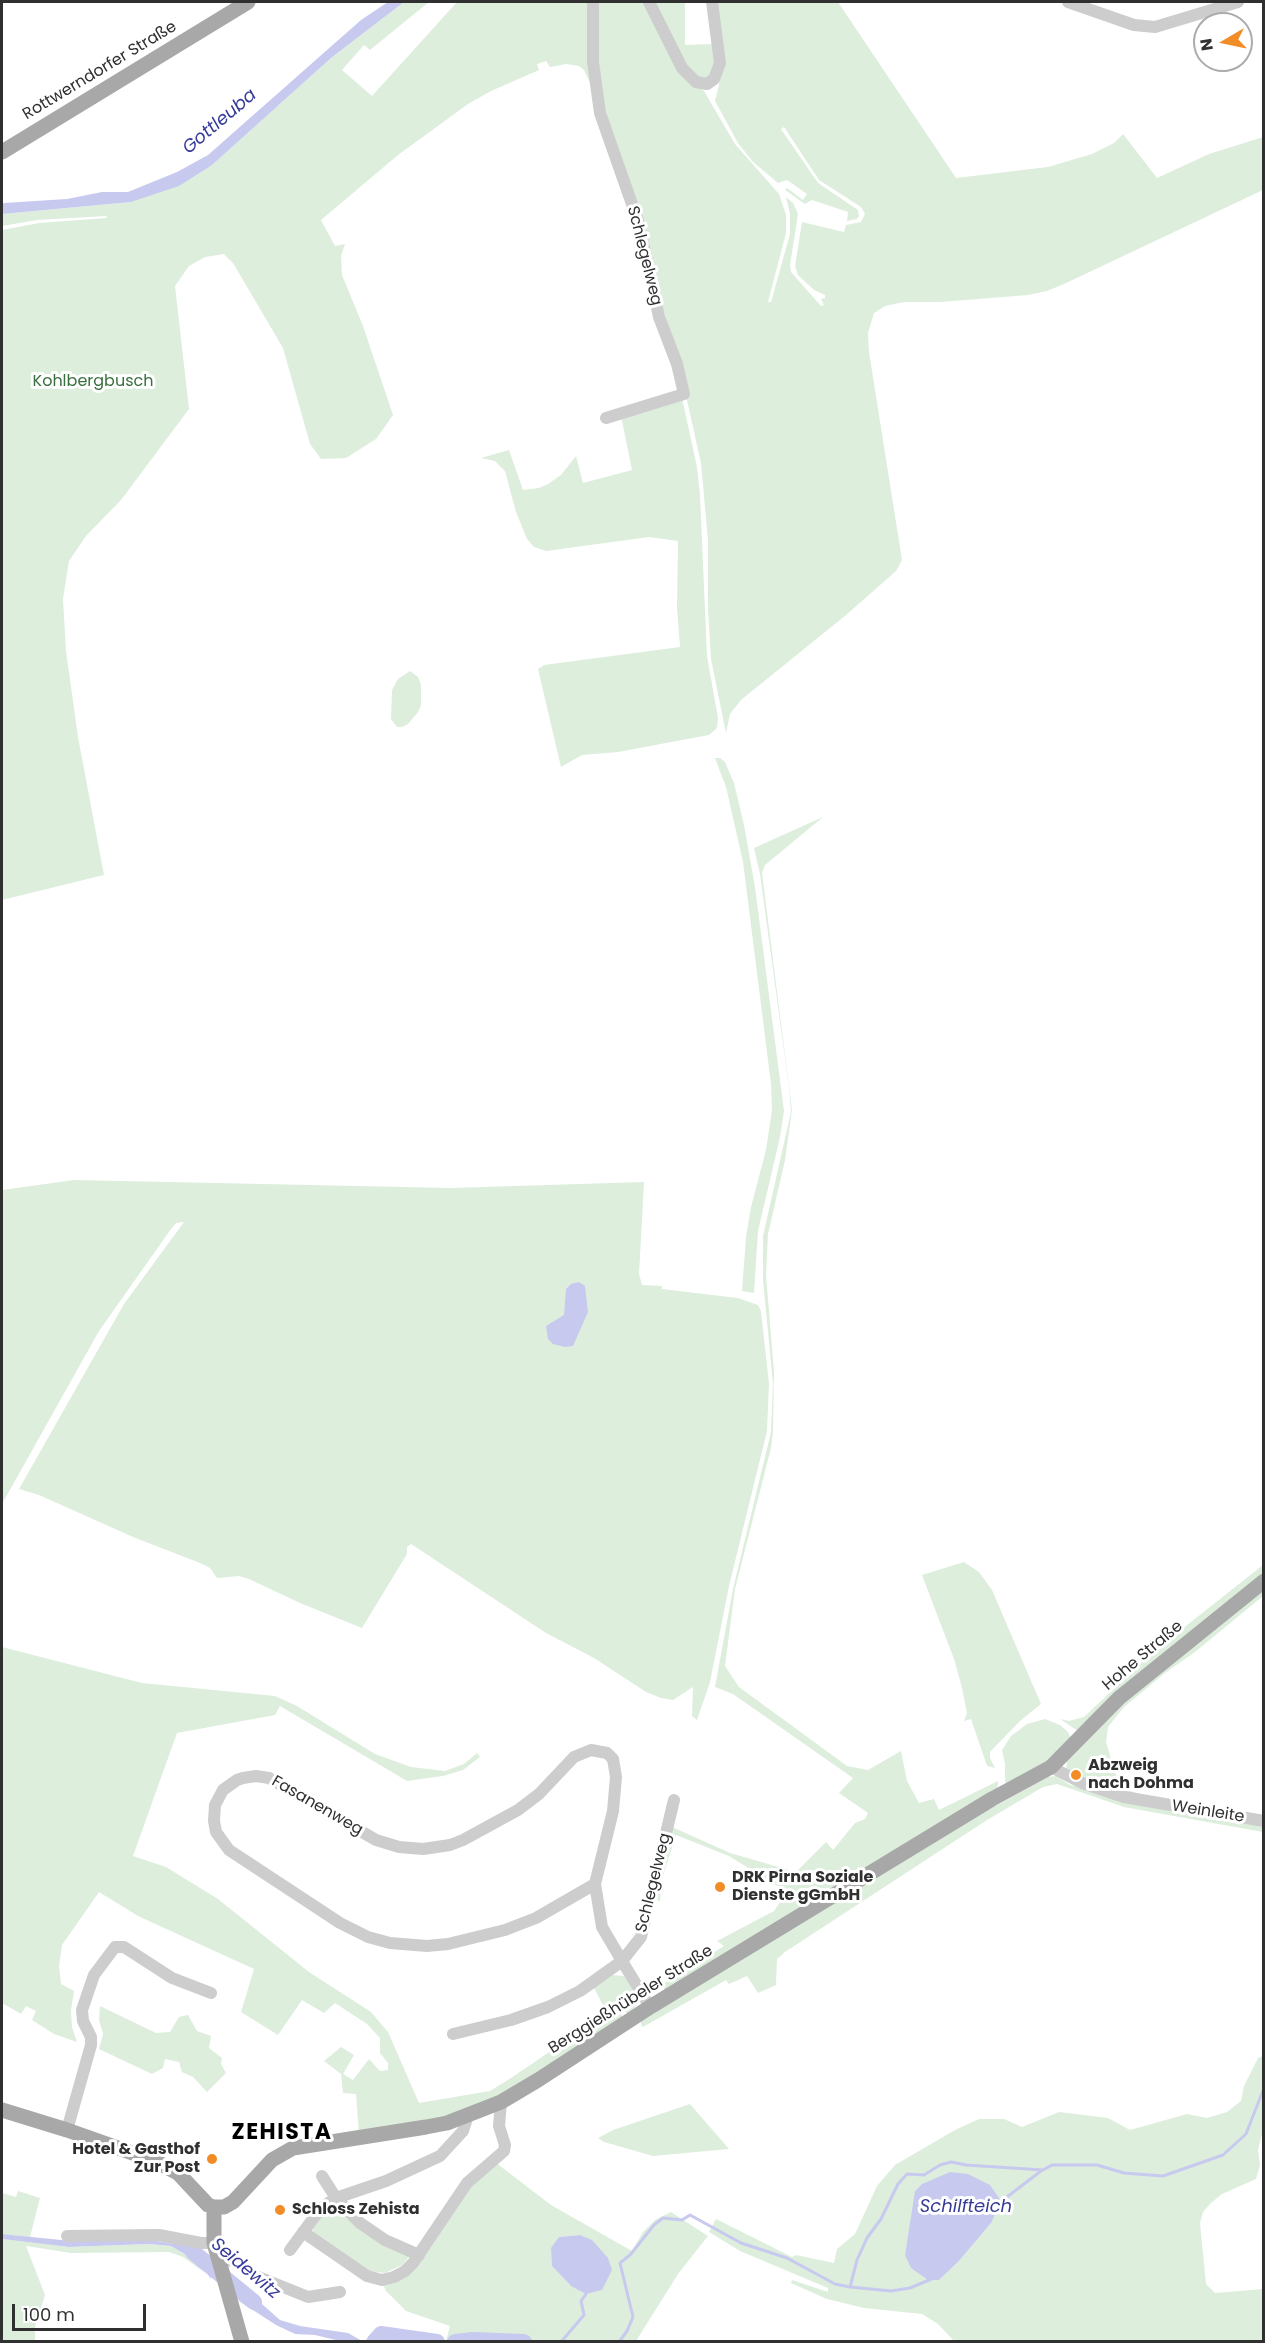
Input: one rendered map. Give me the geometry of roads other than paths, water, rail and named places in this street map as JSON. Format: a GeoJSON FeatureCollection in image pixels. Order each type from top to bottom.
{"type":"FeatureCollection","features":[{"type":"Feature","properties":{"kind":"main road","name":"Rottwerndorfer Straße"},"geometry":{"type":"LineString","coordinates":[[2,152],[248,2]]}},
{"type":"Feature","properties":{"kind":"main road","name":"Hohe Straße"},"geometry":{"type":"LineString","coordinates":[[1051,1767],[1119,1698],[1263,1581]]}},
{"type":"Feature","properties":{"kind":"main road","name":"Berggießhübeler Straße"},"geometry":{"type":"LineString","coordinates":[[214,2207],[224,2207],[233,2202],[272,2160],[293,2148],[426,2127],[468,2115],[501,2102],[650,2007],[992,1799],[1051,1767]]}},
{"type":"Feature","properties":{"kind":"main road"},"geometry":{"type":"LineString","coordinates":[[2,2110],[155,2161],[178,2173],[208,2205],[214,2207],[214,2242],[242,2342]]}},
{"type":"Feature","properties":{"kind":"street","name":"Schlegelweg"},"geometry":{"type":"LineString","coordinates":[[593,2],[593,62],[600,113],[639,224],[659,317],[677,364],[684,394],[606,418]]}},
{"type":"Feature","properties":{"kind":"street"},"geometry":{"type":"LineString","coordinates":[[649,2],[682,68],[696,82],[707,84],[714,79],[720,63],[712,2]]}},
{"type":"Feature","properties":{"kind":"street"},"geometry":{"type":"LineString","coordinates":[[1068,2],[1134,25],[1155,27],[1219,4],[1238,2]]}},
{"type":"Feature","properties":{"kind":"street","name":"Fasanenweg"},"geometry":{"type":"LineString","coordinates":[[594,1884],[536,1918],[506,1930],[448,1944],[427,1946],[390,1943],[368,1937],[340,1923],[229,1850],[216,1832],[215,1806],[223,1790],[237,1780],[251,1776],[269,1778],[376,1840],[410,1849],[437,1848],[463,1840],[518,1810],[539,1794],[574,1757],[591,1750],[607,1753],[613,1759],[616,1777],[613,1811],[594,1884],[602,1927],[622,1961]]}},
{"type":"Feature","properties":{"kind":"street","name":"Weinleite"},"geometry":{"type":"LineString","coordinates":[[1051,1767],[1082,1783],[1124,1797],[1263,1821]]}},
{"type":"Feature","properties":{"kind":"street","name":"Schlegelweg"},"geometry":{"type":"LineString","coordinates":[[453,2034],[511,2020],[548,2007],[580,1991],[622,1961],[641,1937],[674,1800]]}},
{"type":"Feature","properties":{"kind":"street"},"geometry":{"type":"LineString","coordinates":[[67,2130],[91,2045],[91,2037],[83,2020],[82,2010],[94,1975],[115,1947],[124,1947],[172,1978],[211,1993]]}},
{"type":"Feature","properties":{"kind":"street"},"geometry":{"type":"LineString","coordinates":[[622,1961],[650,2007]]}},
{"type":"Feature","properties":{"kind":"street"},"geometry":{"type":"LineString","coordinates":[[303,2232],[357,2270],[375,2279],[394,2277],[405,2271],[467,2183],[504,2151],[505,2145],[499,2126],[501,2102]]}},
{"type":"Feature","properties":{"kind":"street"},"geometry":{"type":"LineString","coordinates":[[290,2250],[321,2208],[336,2198],[386,2181],[440,2156],[463,2132],[468,2115]]}},
{"type":"Feature","properties":{"kind":"street"},"geometry":{"type":"LineString","coordinates":[[322,2176],[348,2212],[375,2235],[418,2255]]}},
{"type":"Feature","properties":{"kind":"street"},"geometry":{"type":"LineString","coordinates":[[67,2236],[153,2234],[201,2243],[214,2242]]}},
{"type":"Feature","properties":{"kind":"street"},"geometry":{"type":"LineString","coordinates":[[220,2264],[238,2261],[256,2276],[308,2297],[340,2292]]}},
{"type":"Feature","properties":{"kind":"water"},"geometry":{"type":"Polygon","coordinates":[[[388,2],[404,2],[331,58],[212,165],[179,186],[131,202],[2,214],[4,203],[67,199],[102,192],[128,192],[177,172],[208,155],[361,20],[388,2]]]}},
{"type":"Feature","properties":{"kind":"water"},"geometry":{"type":"Polygon","coordinates":[[[579,1282],[585,1286],[588,1312],[573,1346],[553,1344],[548,1339],[546,1326],[564,1315],[566,1289],[571,1284],[579,1282]]]}},
{"type":"Feature","properties":{"kind":"water","name":"Schilfteich"},"geometry":{"type":"Polygon","coordinates":[[[950,2172],[968,2174],[990,2185],[1001,2201],[991,2223],[959,2261],[939,2280],[928,2280],[911,2268],[905,2255],[915,2191],[922,2184],[950,2172]]]}},
{"type":"Feature","properties":{"kind":"water"},"geometry":{"type":"Polygon","coordinates":[[[2,2234],[71,2241],[151,2240],[188,2246],[209,2259],[211,2279],[200,2263],[171,2246],[149,2244],[69,2247],[2,2239],[2,2234]]]}},
{"type":"Feature","properties":{"kind":"water"},"geometry":{"type":"Polygon","coordinates":[[[580,2235],[592,2240],[608,2258],[612,2270],[602,2290],[586,2294],[571,2286],[552,2266],[551,2248],[559,2237],[580,2235]]]}},
{"type":"Feature","properties":{"kind":"water"},"geometry":{"type":"Polygon","coordinates":[[[237,2282],[280,2320],[300,2326],[348,2333],[362,2341],[340,2341],[315,2335],[295,2334],[276,2325],[239,2301],[237,2282]]]}},
{"type":"Feature","properties":{"kind":"waterway"},"geometry":{"type":"LineString","coordinates":[[619,2342],[633,2317],[620,2263],[663,2218],[682,2220],[690,2215],[741,2243],[787,2258],[835,2284],[850,2287],[857,2260],[867,2238],[881,2219],[898,2184],[907,2174],[924,2175],[940,2165],[951,2162],[1043,2170],[1052,2165],[1097,2165],[1124,2173],[1163,2176],[1223,2155],[1246,2134],[1264,2088]]}},
{"type":"Feature","properties":{"kind":"waterway"},"geometry":{"type":"LineString","coordinates":[[999,2203],[1041,2171]]}},
{"type":"Feature","properties":{"kind":"waterway","name":"Seidewitz"},"geometry":{"type":"LineString","coordinates":[[193,2252],[254,2302]]}},
{"type":"Feature","properties":{"kind":"waterway"},"geometry":{"type":"LineString","coordinates":[[850,2287],[891,2291],[910,2288],[934,2278]]}},
{"type":"Feature","properties":{"kind":"waterway"},"geometry":{"type":"LineString","coordinates":[[561,2342],[584,2315],[581,2301],[586,2294]]}},
{"type":"Feature","properties":{"kind":"waterway"},"geometry":{"type":"LineString","coordinates":[[374,2342],[381,2334],[437,2342]]}},
{"type":"Feature","properties":{"kind":"waterway"},"geometry":{"type":"LineString","coordinates":[[455,2342],[473,2340],[524,2342]]}},
{"type":"Feature","properties":{"kind":"place","name":"Abzweig nach Dohma"},"geometry":{"type":"Point","coordinates":[1076,1775]}},
{"type":"Feature","properties":{"kind":"place","name":"DRK Pirna Soziale Dienste gGmbH"},"geometry":{"type":"Point","coordinates":[720,1887]}},
{"type":"Feature","properties":{"kind":"place","name":"Hotel & Gasthof Zur Post"},"geometry":{"type":"Point","coordinates":[212,2159]}},
{"type":"Feature","properties":{"kind":"place","name":"Schloss Zehista"},"geometry":{"type":"Point","coordinates":[280,2210]}},
{"type":"Feature","properties":{"kind":"district","name":"ZEHISTA"},"geometry":{"type":"Point","coordinates":[282,2133]}},
{"type":"Feature","properties":{"kind":"water label","name":"Gottleuba"},"geometry":{"type":"Point","coordinates":[220,122]}},
{"type":"Feature","properties":{"kind":"park label","name":"Kohlbergbusch"},"geometry":{"type":"Point","coordinates":[93,382]}}]}
